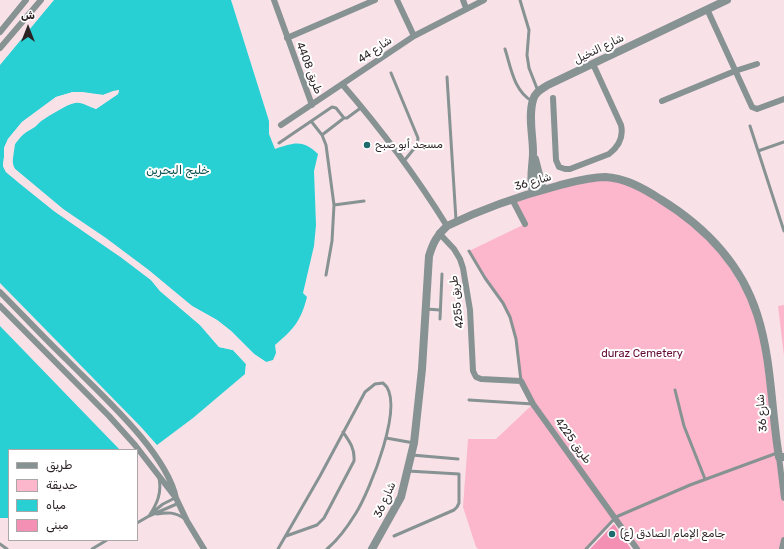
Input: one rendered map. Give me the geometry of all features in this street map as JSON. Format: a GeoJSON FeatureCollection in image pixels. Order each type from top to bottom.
{"type":"FeatureCollection","features":[{"type":"Feature","properties":{"kind":"street"},"geometry":{"type":"LineString","coordinates":[[0,48],[41,0]]}},
{"type":"Feature","properties":{"kind":"street","name":"طريق 4408"},"geometry":{"type":"LineString","coordinates":[[274,0],[312,105]]}},
{"type":"Feature","properties":{"kind":"street","name":"طريق 4408"},"geometry":{"type":"LineString","coordinates":[[287,38],[375,0]]}},
{"type":"Feature","properties":{"kind":"street"},"geometry":{"type":"LineString","coordinates":[[397,0],[414,36]]}},
{"type":"Feature","properties":{"kind":"street"},"geometry":{"type":"LineString","coordinates":[[463,0],[466,8]]}},
{"type":"Feature","properties":{"kind":"street","name":"شارع 44"},"geometry":{"type":"LineString","coordinates":[[281,126],[414,36],[484,0]]}},
{"type":"Feature","properties":{"kind":"street","name":"شارع النخيل"},"geometry":{"type":"LineString","coordinates":[[538,91],[727,0]]}},
{"type":"Feature","properties":{"kind":"street"},"geometry":{"type":"LineString","coordinates":[[0,32],[25,1],[33,9]]}},
{"type":"Feature","properties":{"kind":"street"},"geometry":{"type":"LineString","coordinates":[[707,9],[750,105],[753,108],[758,108],[784,98]]}},
{"type":"Feature","properties":{"kind":"street"},"geometry":{"type":"LineString","coordinates":[[12,17],[21,24]]}},
{"type":"Feature","properties":{"kind":"street"},"geometry":{"type":"LineString","coordinates":[[553,98],[556,160],[558,167],[565,170],[570,170],[609,154],[614,150],[618,146],[622,135],[621,125],[593,64]]}},
{"type":"Feature","properties":{"kind":"street"},"geometry":{"type":"LineString","coordinates":[[662,101],[735,71],[757,64]]}},
{"type":"Feature","properties":{"kind":"street"},"geometry":{"type":"LineString","coordinates":[[342,84],[404,161],[446,226]]}},
{"type":"Feature","properties":{"kind":"street"},"geometry":{"type":"LineString","coordinates":[[533,192],[531,178],[533,152],[531,119],[533,101],[538,91]]}},
{"type":"Feature","properties":{"kind":"street"},"geometry":{"type":"LineString","coordinates":[[533,152],[542,190]]}},
{"type":"Feature","properties":{"kind":"street","name":"شارع 36"},"geometry":{"type":"LineString","coordinates":[[374,548],[401,497],[414,443],[422,369],[429,256],[434,241],[446,226],[512,199],[533,192],[586,179],[603,177],[614,178],[635,184],[676,209],[697,225],[719,247],[732,263],[746,286],[757,314],[770,376],[775,435],[780,456]]}},
{"type":"Feature","properties":{"kind":"street"},"geometry":{"type":"LineString","coordinates":[[512,199],[525,224]]}},
{"type":"Feature","properties":{"kind":"street","name":"طريق 4255"},"geometry":{"type":"LineString","coordinates":[[439,233],[454,249],[463,268],[470,310],[473,371],[476,377],[481,379],[521,381]]}},
{"type":"Feature","properties":{"kind":"street"},"geometry":{"type":"LineString","coordinates":[[0,292],[129,423],[157,459],[172,485],[187,521],[204,549]]}},
{"type":"Feature","properties":{"kind":"street"},"geometry":{"type":"LineString","coordinates":[[0,306],[109,416],[136,449]]}},
{"type":"Feature","properties":{"kind":"street","name":"طريق 4225"},"geometry":{"type":"LineString","coordinates":[[521,381],[533,404],[616,517],[637,549]]}},
{"type":"Feature","properties":{"kind":"street"},"geometry":{"type":"LineString","coordinates":[[138,451],[177,500]]}},
{"type":"Feature","properties":{"kind":"street"},"geometry":{"type":"LineString","coordinates":[[780,456],[784,498]]}},
{"type":"Feature","properties":{"kind":"street"},"geometry":{"type":"LineString","coordinates":[[782,549],[784,540]]}},
{"type":"Feature","properties":{"kind":"lane"},"geometry":{"type":"LineString","coordinates":[[520,0],[529,30],[529,68],[538,91]]}},
{"type":"Feature","properties":{"kind":"lane"},"geometry":{"type":"LineString","coordinates":[[505,49],[519,89],[525,96],[533,101]]}},
{"type":"Feature","properties":{"kind":"lane"},"geometry":{"type":"LineString","coordinates":[[391,73],[418,138],[417,145],[404,161]]}},
{"type":"Feature","properties":{"kind":"lane"},"geometry":{"type":"LineString","coordinates":[[447,77],[456,222]]}},
{"type":"Feature","properties":{"kind":"lane"},"geometry":{"type":"LineString","coordinates":[[279,143],[333,107],[336,108],[344,118]]}},
{"type":"Feature","properties":{"kind":"lane"},"geometry":{"type":"LineString","coordinates":[[322,135],[344,118],[348,118],[362,107]]}},
{"type":"Feature","properties":{"kind":"lane"},"geometry":{"type":"LineString","coordinates":[[311,122],[322,135],[328,150],[334,205],[332,241],[326,275]]}},
{"type":"Feature","properties":{"kind":"lane"},"geometry":{"type":"LineString","coordinates":[[750,126],[784,231]]}},
{"type":"Feature","properties":{"kind":"lane"},"geometry":{"type":"LineString","coordinates":[[758,151],[784,142]]}},
{"type":"Feature","properties":{"kind":"lane"},"geometry":{"type":"LineString","coordinates":[[334,205],[364,201]]}},
{"type":"Feature","properties":{"kind":"lane"},"geometry":{"type":"LineString","coordinates":[[469,251],[485,278],[503,303],[510,317],[516,339],[521,381]]}},
{"type":"Feature","properties":{"kind":"lane"},"geometry":{"type":"LineString","coordinates":[[440,319],[442,274]]}},
{"type":"Feature","properties":{"kind":"lane"},"geometry":{"type":"LineString","coordinates":[[426,309],[440,310]]}},
{"type":"Feature","properties":{"kind":"lane"},"geometry":{"type":"LineString","coordinates":[[278,549],[320,476],[364,392],[371,386],[380,382],[388,386],[390,393],[390,417],[386,438],[363,500],[348,525],[327,549]]}},
{"type":"Feature","properties":{"kind":"lane"},"geometry":{"type":"LineString","coordinates":[[675,390],[684,426],[705,479]]}},
{"type":"Feature","properties":{"kind":"lane"},"geometry":{"type":"LineString","coordinates":[[469,400],[533,404]]}},
{"type":"Feature","properties":{"kind":"lane"},"geometry":{"type":"LineString","coordinates":[[285,536],[316,525],[324,518],[354,461],[355,452],[352,444],[343,432]]}},
{"type":"Feature","properties":{"kind":"lane"},"geometry":{"type":"LineString","coordinates":[[386,438],[414,443]]}},
{"type":"Feature","properties":{"kind":"lane"},"geometry":{"type":"LineString","coordinates":[[411,455],[458,459]]}},
{"type":"Feature","properties":{"kind":"lane"},"geometry":{"type":"LineString","coordinates":[[586,549],[616,517],[705,479],[780,456]]}},
{"type":"Feature","properties":{"kind":"lane"},"geometry":{"type":"LineString","coordinates":[[394,536],[454,510],[459,503],[459,474],[408,471]]}},
{"type":"Feature","properties":{"kind":"lane"},"geometry":{"type":"LineString","coordinates":[[149,516],[158,499],[160,484],[159,477]]}},
{"type":"Feature","properties":{"kind":"lane"},"geometry":{"type":"LineString","coordinates":[[138,522],[149,516],[163,504],[177,500]]}},
{"type":"Feature","properties":{"kind":"lane"},"geometry":{"type":"LineString","coordinates":[[149,516],[168,512],[180,516],[187,521]]}},
{"type":"Feature","properties":{"kind":"lane"},"geometry":{"type":"LineString","coordinates":[[92,549],[105,541]]}},
{"type":"Feature","properties":{"kind":"lane"},"geometry":{"type":"LineString","coordinates":[[0,544],[7,549]]}},
{"type":"Feature","properties":{"kind":"green space","name":"duraz Cemetery"},"geometry":{"type":"Polygon","coordinates":[[[614,178],[649,192],[715,242],[757,314],[784,504],[784,538],[781,549],[637,549],[616,518],[586,549],[478,549],[476,547],[463,507],[468,439],[496,439],[533,404],[521,381],[518,353],[510,317],[469,251],[525,224],[512,199],[533,192],[614,178]]]}},
{"type":"Feature","properties":{"kind":"green space"},"geometry":{"type":"Polygon","coordinates":[[[784,305],[784,356],[778,306],[784,305]]]}},
{"type":"Feature","properties":{"kind":"water","name":"خليج البحرين"},"geometry":{"type":"Polygon","coordinates":[[[54,0],[231,0],[269,121],[269,134],[275,149],[287,145],[302,144],[318,154],[314,171],[316,225],[314,246],[303,293],[307,297],[305,305],[296,324],[287,335],[275,345],[276,353],[273,360],[266,362],[254,354],[231,331],[217,320],[192,306],[150,271],[106,238],[63,209],[15,169],[13,152],[16,142],[20,137],[62,108],[78,103],[96,109],[118,94],[119,90],[103,95],[73,92],[56,97],[22,122],[8,139],[4,148],[3,166],[6,172],[54,211],[151,280],[160,291],[200,325],[219,347],[233,350],[246,364],[245,374],[193,418],[157,445],[0,283],[0,65],[54,0]]]}},
{"type":"Feature","properties":{"kind":"water"},"geometry":{"type":"Polygon","coordinates":[[[0,326],[119,449],[8,449],[8,518],[0,518],[0,326]]]}},
{"type":"Feature","properties":{"kind":"pier"},"geometry":{"type":"Polygon","coordinates":[[[119,90],[118,94],[96,109],[77,102],[68,105],[43,119],[35,127],[23,134],[15,144],[12,165],[63,209],[139,263],[192,306],[217,320],[231,331],[254,354],[266,362],[264,363],[252,356],[230,333],[216,322],[190,308],[138,264],[62,210],[13,170],[10,165],[13,143],[22,132],[42,117],[67,103],[76,100],[96,107],[117,92],[103,97],[74,94],[57,99],[23,124],[10,140],[6,148],[5,165],[8,171],[55,209],[123,256],[152,279],[162,290],[201,323],[220,345],[234,349],[248,363],[247,373],[245,374],[246,364],[233,350],[219,347],[200,325],[160,291],[151,280],[54,211],[6,172],[3,166],[4,148],[8,139],[22,122],[56,97],[73,92],[103,95],[119,90]]]}},
{"type":"Feature","properties":{"kind":"building","name":"جامع الإمام الصادق (ع)"},"geometry":{"type":"Polygon","coordinates":[[[614,524],[631,549],[590,549],[614,524]]]}},
{"type":"Feature","properties":{"kind":"place","name":"مسجد أبو صبح"},"geometry":{"type":"Point","coordinates":[367,145]}},
{"type":"Feature","properties":{"kind":"place","name":"جامع الإمام الصادق (ع)"},"geometry":{"type":"Point","coordinates":[612,534]}}]}
